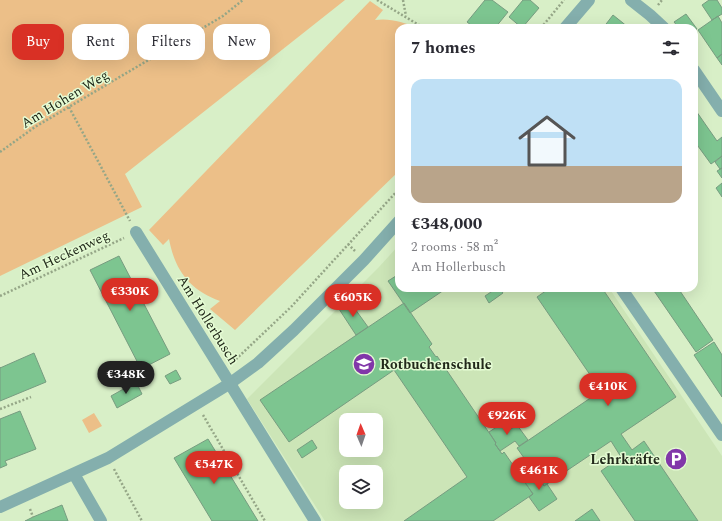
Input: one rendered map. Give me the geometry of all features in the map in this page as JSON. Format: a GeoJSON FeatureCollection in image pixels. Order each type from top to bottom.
{"type":"FeatureCollection","features":[{"type":"Feature","properties":{"kind":"street"},"geometry":{"type":"LineString","coordinates":[[568,24],[588,0]]}},
{"type":"Feature","properties":{"kind":"street"},"geometry":{"type":"LineString","coordinates":[[631,0],[660,24]]}},
{"type":"Feature","properties":{"kind":"street"},"geometry":{"type":"LineString","coordinates":[[698,76],[722,111]]}},
{"type":"Feature","properties":{"kind":"street"},"geometry":{"type":"LineString","coordinates":[[229,384],[258,363],[294,330],[364,260],[395,225]]}},
{"type":"Feature","properties":{"kind":"street","name":"Am Hollerbusch"},"geometry":{"type":"LineString","coordinates":[[136,232],[315,521]]}},
{"type":"Feature","properties":{"kind":"street"},"geometry":{"type":"LineString","coordinates":[[624,292],[722,435]]}},
{"type":"Feature","properties":{"kind":"street","name":"Am Hollerbusch"},"geometry":{"type":"LineString","coordinates":[[0,506],[108,458],[229,384]]}},
{"type":"Feature","properties":{"kind":"street"},"geometry":{"type":"LineString","coordinates":[[74,474],[101,521]]}},
{"type":"Feature","properties":{"kind":"path","name":"Am Hohen Weg"},"geometry":{"type":"LineString","coordinates":[[0,152],[35,127],[223,16],[243,0]]}},
{"type":"Feature","properties":{"kind":"path"},"geometry":{"type":"LineString","coordinates":[[377,0],[417,24]]}},
{"type":"Feature","properties":{"kind":"path"},"geometry":{"type":"LineString","coordinates":[[404,0],[406,17]]}},
{"type":"Feature","properties":{"kind":"path"},"geometry":{"type":"LineString","coordinates":[[544,24],[564,0]]}},
{"type":"Feature","properties":{"kind":"path"},"geometry":{"type":"LineString","coordinates":[[69,107],[136,232]]}},
{"type":"Feature","properties":{"kind":"path"},"geometry":{"type":"LineString","coordinates":[[222,372],[291,307],[395,193]]}},
{"type":"Feature","properties":{"kind":"path","name":"Am Heckenweg"},"geometry":{"type":"LineString","coordinates":[[0,296],[136,232]]}},
{"type":"Feature","properties":{"kind":"path"},"geometry":{"type":"LineString","coordinates":[[0,409],[31,397]]}},
{"type":"Feature","properties":{"kind":"path"},"geometry":{"type":"LineString","coordinates":[[196,404],[265,521]]}},
{"type":"Feature","properties":{"kind":"path"},"geometry":{"type":"LineString","coordinates":[[108,458],[142,521]]}},
{"type":"Feature","properties":{"kind":"shaded area"},"geometry":{"type":"Polygon","coordinates":[[[0,0],[345,0],[270,59],[270,24],[213,24],[213,60],[269,60],[125,174],[142,207],[0,276],[0,0]]]}},
{"type":"Feature","properties":{"kind":"shaded area"},"geometry":{"type":"Polygon","coordinates":[[[370,1],[383,10],[375,20],[397,21],[407,24],[395,24],[395,175],[235,330],[210,309],[220,301],[200,291],[192,285],[180,270],[175,261],[169,239],[163,245],[149,230],[370,1]]]}},
{"type":"Feature","properties":{"kind":"shaded area"},"geometry":{"type":"Polygon","coordinates":[[[395,249],[395,292],[612,292],[722,456],[722,521],[325,521],[247,399],[395,249]]]}},
{"type":"Feature","properties":{"kind":"shaded area"},"geometry":{"type":"Polygon","coordinates":[[[94,413],[102,426],[89,433],[82,420],[94,413]]]}},
{"type":"Feature","properties":{"kind":"building"},"geometry":{"type":"Polygon","coordinates":[[[485,0],[492,0],[508,12],[498,24],[470,24],[467,22],[485,0]]]}},
{"type":"Feature","properties":{"kind":"building"},"geometry":{"type":"Polygon","coordinates":[[[523,0],[530,0],[539,8],[525,24],[517,24],[509,17],[523,0]]]}},
{"type":"Feature","properties":{"kind":"building"},"geometry":{"type":"Polygon","coordinates":[[[709,0],[717,0],[722,8],[722,14],[712,20],[702,5],[709,0]]]}},
{"type":"Feature","properties":{"kind":"building"},"geometry":{"type":"Polygon","coordinates":[[[686,14],[693,24],[676,24],[674,22],[686,14]]]}},
{"type":"Feature","properties":{"kind":"building"},"geometry":{"type":"Polygon","coordinates":[[[613,15],[624,24],[606,24],[613,15]]]}},
{"type":"Feature","properties":{"kind":"building"},"geometry":{"type":"Polygon","coordinates":[[[718,16],[722,23],[722,54],[717,58],[698,30],[718,16]]]}},
{"type":"Feature","properties":{"kind":"building"},"geometry":{"type":"Polygon","coordinates":[[[722,54],[722,65],[717,58],[722,54]]]}},
{"type":"Feature","properties":{"kind":"building"},"geometry":{"type":"Polygon","coordinates":[[[698,114],[717,141],[722,137],[722,156],[711,164],[698,146],[698,114]]]}},
{"type":"Feature","properties":{"kind":"building"},"geometry":{"type":"Polygon","coordinates":[[[722,156],[722,168],[720,169],[715,162],[722,156]]]}},
{"type":"Feature","properties":{"kind":"building"},"geometry":{"type":"Polygon","coordinates":[[[722,168],[722,178],[717,171],[722,168]]]}},
{"type":"Feature","properties":{"kind":"building"},"geometry":{"type":"Polygon","coordinates":[[[722,183],[722,197],[716,188],[722,183]]]}},
{"type":"Feature","properties":{"kind":"building"},"geometry":{"type":"Polygon","coordinates":[[[119,256],[170,354],[141,369],[90,270],[119,256]]]}},
{"type":"Feature","properties":{"kind":"building"},"geometry":{"type":"Polygon","coordinates":[[[395,277],[395,291],[388,281],[395,277]]]}},
{"type":"Feature","properties":{"kind":"building"},"geometry":{"type":"Polygon","coordinates":[[[396,292],[441,292],[410,313],[396,292]]]}},
{"type":"Feature","properties":{"kind":"building"},"geometry":{"type":"Polygon","coordinates":[[[491,292],[503,293],[489,303],[485,296],[491,292]]]}},
{"type":"Feature","properties":{"kind":"building"},"geometry":{"type":"Polygon","coordinates":[[[544,292],[605,292],[676,397],[621,434],[632,450],[644,441],[698,521],[635,521],[601,471],[621,457],[611,441],[544,486],[517,448],[611,384],[607,378],[597,385],[537,297],[544,292]]]}},
{"type":"Feature","properties":{"kind":"building"},"geometry":{"type":"Polygon","coordinates":[[[655,292],[681,292],[713,340],[696,352],[655,292]]]}},
{"type":"Feature","properties":{"kind":"building"},"geometry":{"type":"Polygon","coordinates":[[[350,302],[368,327],[356,335],[339,309],[350,302]]]}},
{"type":"Feature","properties":{"kind":"building"},"geometry":{"type":"Polygon","coordinates":[[[404,303],[432,344],[429,347],[436,357],[437,356],[502,454],[504,452],[533,494],[493,521],[404,521],[467,477],[394,370],[289,442],[260,400],[404,303]]]}},
{"type":"Feature","properties":{"kind":"building"},"geometry":{"type":"Polygon","coordinates":[[[714,342],[722,355],[722,397],[694,355],[714,342]]]}},
{"type":"Feature","properties":{"kind":"building"},"geometry":{"type":"Polygon","coordinates":[[[34,353],[46,382],[0,401],[0,368],[34,353]]]}},
{"type":"Feature","properties":{"kind":"building"},"geometry":{"type":"Polygon","coordinates":[[[176,370],[181,379],[170,384],[165,376],[176,370]]]}},
{"type":"Feature","properties":{"kind":"building"},"geometry":{"type":"Polygon","coordinates":[[[136,382],[142,394],[117,408],[111,396],[136,382]]]}},
{"type":"Feature","properties":{"kind":"building"},"geometry":{"type":"Polygon","coordinates":[[[20,411],[36,449],[5,461],[7,465],[0,468],[0,419],[20,411]]]}},
{"type":"Feature","properties":{"kind":"building"},"geometry":{"type":"Polygon","coordinates":[[[504,422],[509,430],[517,425],[528,440],[519,446],[515,441],[500,451],[489,432],[504,422]]]}},
{"type":"Feature","properties":{"kind":"building"},"geometry":{"type":"Polygon","coordinates":[[[208,439],[258,521],[212,521],[174,458],[208,439]]]}},
{"type":"Feature","properties":{"kind":"building"},"geometry":{"type":"Polygon","coordinates":[[[312,440],[317,448],[302,458],[297,450],[312,440]]]}},
{"type":"Feature","properties":{"kind":"building"},"geometry":{"type":"Polygon","coordinates":[[[532,469],[544,486],[547,484],[557,499],[539,511],[529,497],[533,494],[521,477],[532,469]]]}},
{"type":"Feature","properties":{"kind":"building"},"geometry":{"type":"Polygon","coordinates":[[[62,505],[68,521],[25,521],[33,517],[62,505]]]}},
{"type":"Feature","properties":{"kind":"building"},"geometry":{"type":"Polygon","coordinates":[[[592,509],[600,521],[575,521],[592,509]]]}},
{"type":"Feature","properties":{"kind":"place","name":"Rotbuchenschule"},"geometry":{"type":"Point","coordinates":[364,364]}},
{"type":"Feature","properties":{"kind":"place","name":"Lehrkräfte"},"geometry":{"type":"Point","coordinates":[676,459]}}]}
